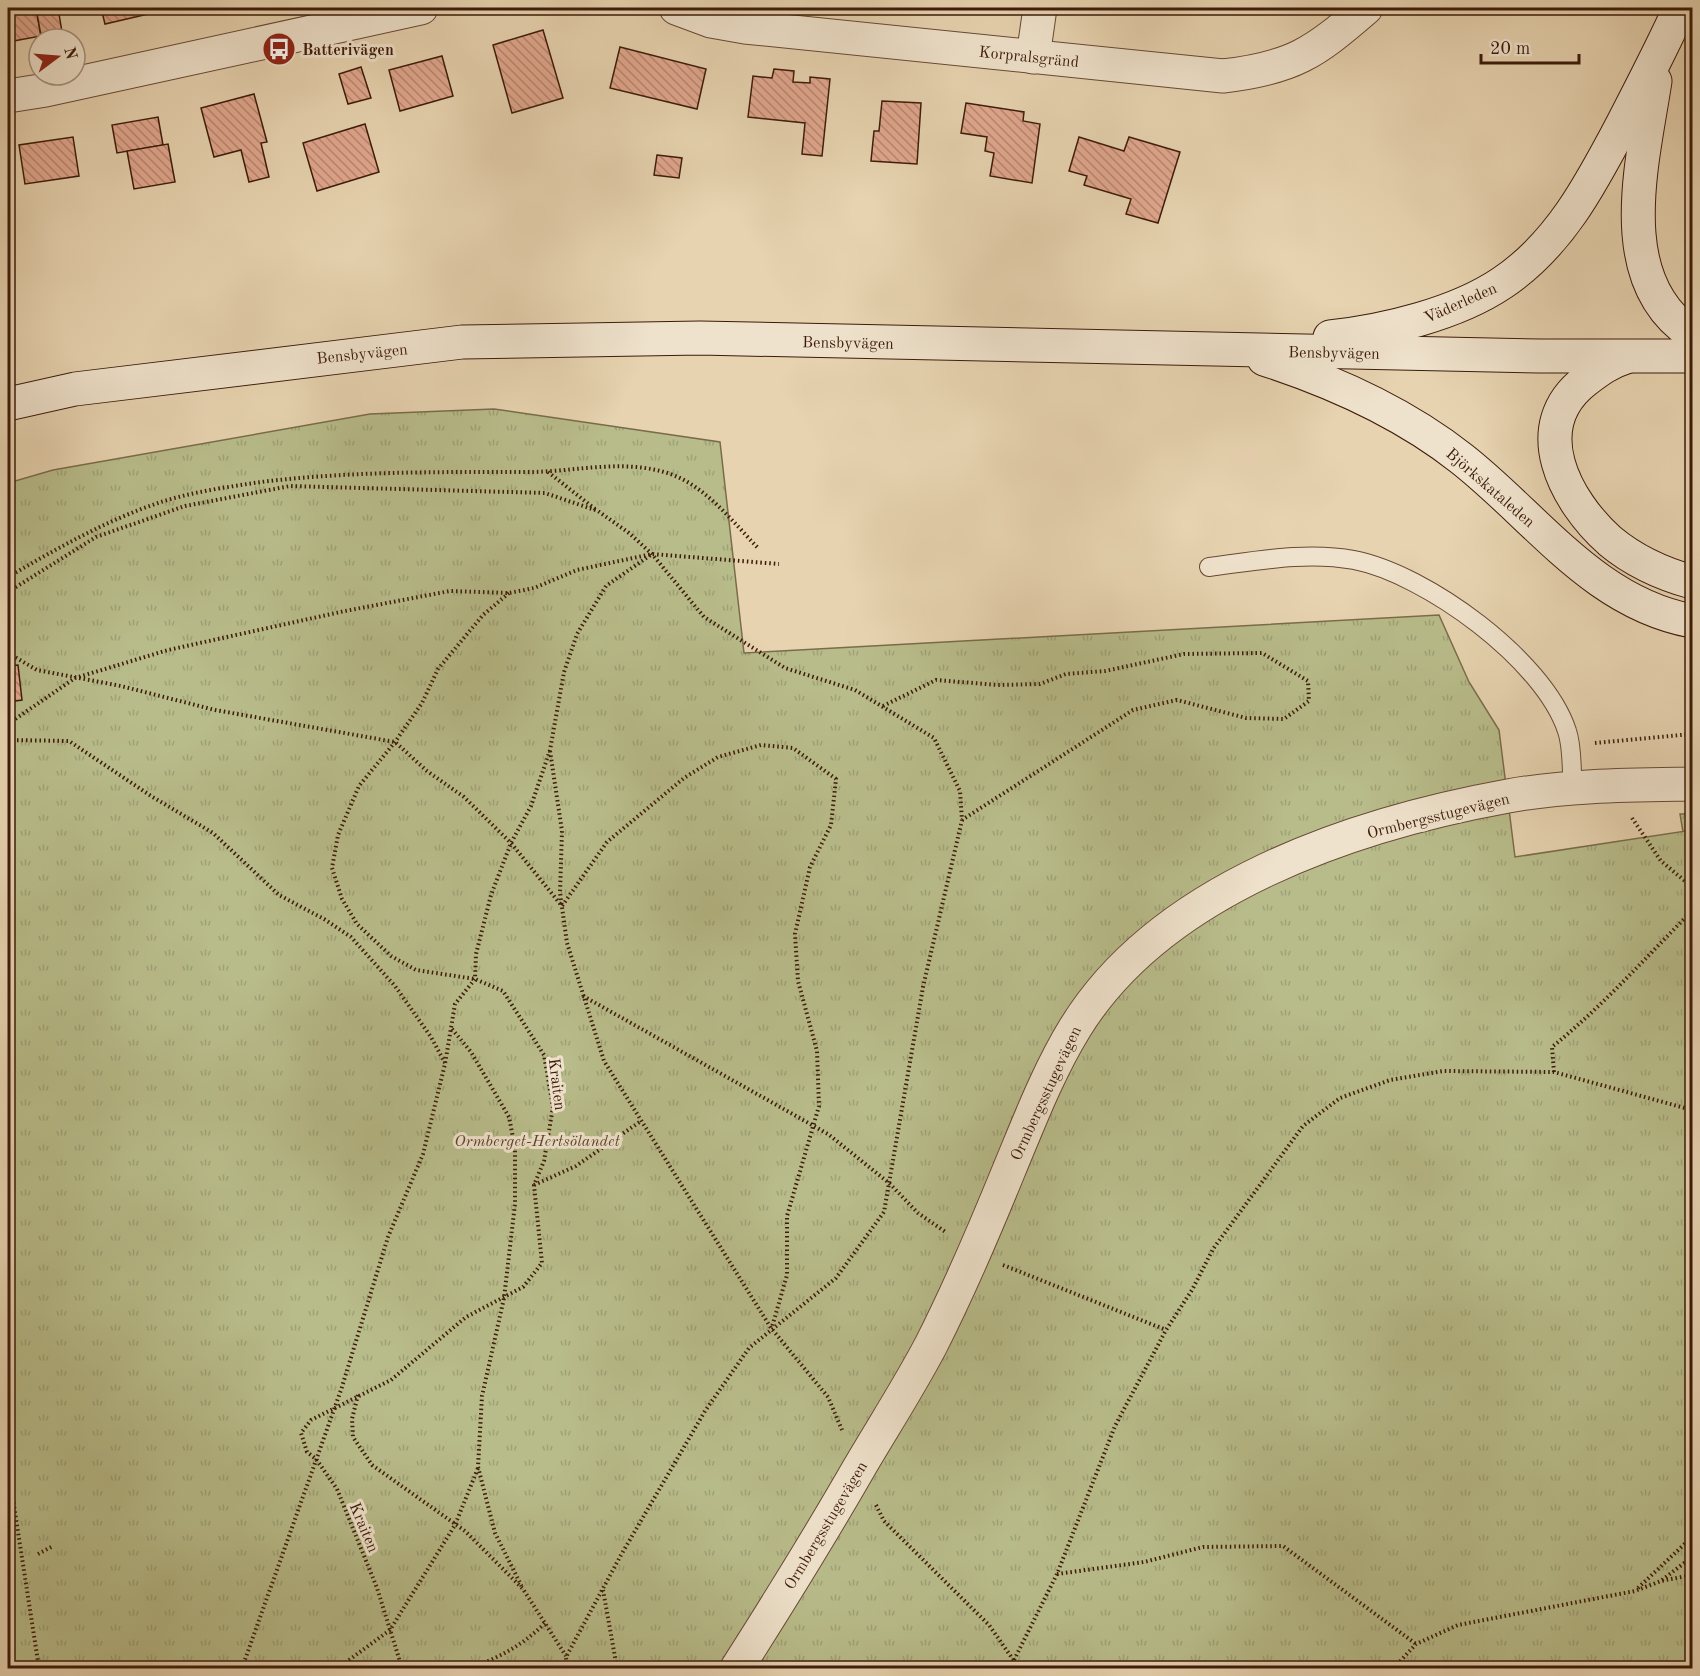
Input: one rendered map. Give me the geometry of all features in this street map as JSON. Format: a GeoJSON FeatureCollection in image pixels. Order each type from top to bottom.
{"type":"FeatureCollection","features":[{"type":"Feature","properties":{"kind":"main road"},"geometry":{"type":"LineString","coordinates":[[8,96],[46,90],[421,8]]}},
{"type":"Feature","properties":{"kind":"main road","name":"Korpralsgränd"},"geometry":{"type":"LineString","coordinates":[[676,8],[711,21],[744,27],[1223,76],[1256,72],[1293,62],[1340,30],[1366,8]]}},
{"type":"Feature","properties":{"kind":"main road"},"geometry":{"type":"LineString","coordinates":[[1034,57],[1040,8]]}},
{"type":"Feature","properties":{"kind":"main road","name":"Väderleden"},"geometry":{"type":"LineString","coordinates":[[1209,350],[1342,336],[1413,322],[1502,284],[1531,261],[1554,236],[1588,189],[1660,52],[1680,8]]}},
{"type":"Feature","properties":{"kind":"main road","name":"Väderleden"},"geometry":{"type":"LineString","coordinates":[[1660,52],[1638,191],[1639,236],[1646,268],[1660,301],[1680,326],[1692,334]]}},
{"type":"Feature","properties":{"kind":"main road","name":"Bensbyvägen"},"geometry":{"type":"LineString","coordinates":[[8,404],[75,389],[462,342],[700,338],[1209,350],[1692,356]]}},
{"type":"Feature","properties":{"kind":"main road","name":"Björkskataleden"},"geometry":{"type":"LineString","coordinates":[[1209,350],[1257,357],[1284,366],[1338,388],[1407,422],[1462,459],[1595,578],[1634,603],[1692,621]]}},
{"type":"Feature","properties":{"kind":"main road"},"geometry":{"type":"LineString","coordinates":[[1632,356],[1602,367],[1569,395],[1558,421],[1556,454],[1571,496],[1586,517],[1611,542],[1666,574],[1692,582]]}},
{"type":"Feature","properties":{"kind":"main road","name":"Ormbergsstugevägen"},"geometry":{"type":"LineString","coordinates":[[737,1668],[859,1469],[930,1345],[975,1252],[1033,1113],[1074,1030],[1116,972],[1155,938],[1244,882],[1310,851],[1382,827],[1510,796],[1616,786],[1692,784]]}},
{"type":"Feature","properties":{"kind":"lane"},"geometry":{"type":"LineString","coordinates":[[1209,567],[1288,558],[1317,557],[1354,560],[1400,576],[1442,600],[1510,650],[1527,665],[1551,695],[1568,732],[1573,790]]}},
{"type":"Feature","properties":{"kind":"path"},"geometry":{"type":"LineString","coordinates":[[8,577],[106,523],[160,502],[229,486],[304,477],[396,472],[548,471],[630,465],[672,474],[692,484],[713,501],[758,548]]}},
{"type":"Feature","properties":{"kind":"path"},"geometry":{"type":"LineString","coordinates":[[548,471],[598,512],[629,532],[652,554],[704,617],[785,668],[855,690],[934,738],[960,791],[962,820],[923,987],[884,1212],[836,1278],[749,1348],[705,1411],[566,1657]]}},
{"type":"Feature","properties":{"kind":"path"},"geometry":{"type":"LineString","coordinates":[[8,592],[96,537],[185,506],[290,486],[545,493],[598,512]]}},
{"type":"Feature","properties":{"kind":"path"},"geometry":{"type":"LineString","coordinates":[[242,1668],[334,1407],[388,1237],[423,1154],[445,1064],[455,1004],[474,979],[477,954],[491,895],[511,843],[531,806],[550,750],[564,672],[577,634],[606,586],[652,554]]}},
{"type":"Feature","properties":{"kind":"path"},"geometry":{"type":"LineString","coordinates":[[8,724],[75,678],[168,650],[357,609],[450,591],[509,593],[534,588],[577,570],[652,554],[779,564]]}},
{"type":"Feature","properties":{"kind":"path","name":"Kraiten"},"geometry":{"type":"LineString","coordinates":[[402,1668],[378,1588],[337,1489],[316,1459],[307,1452],[301,1432],[311,1420],[358,1394],[391,1380],[466,1317],[524,1287],[542,1263],[534,1185],[544,1161],[553,1107],[544,1054],[503,991],[474,979],[416,970],[391,956],[357,924],[342,899],[332,868],[338,835],[359,786],[423,703],[438,669],[483,615],[509,593]]}},
{"type":"Feature","properties":{"kind":"path"},"geometry":{"type":"LineString","coordinates":[[8,653],[37,670],[215,710],[395,742],[427,771],[464,797],[511,843],[562,906]]}},
{"type":"Feature","properties":{"kind":"path"},"geometry":{"type":"LineString","coordinates":[[882,707],[936,680],[998,685],[1040,684],[1066,674],[1105,671],[1184,654],[1262,653],[1308,681],[1309,701],[1284,719],[1246,718],[1177,700],[1133,710],[962,820]]}},
{"type":"Feature","properties":{"kind":"path"},"geometry":{"type":"LineString","coordinates":[[1612,742],[1692,734]]}},
{"type":"Feature","properties":{"kind":"path"},"geometry":{"type":"LineString","coordinates":[[8,741],[69,741],[213,833],[279,895],[324,919],[351,937],[395,986],[431,1036],[445,1064]]}},
{"type":"Feature","properties":{"kind":"path"},"geometry":{"type":"LineString","coordinates":[[562,906],[607,842],[684,778],[718,757],[760,745],[793,748],[836,779],[831,825],[810,867],[795,934],[798,981],[817,1051],[819,1106],[787,1216],[787,1275],[771,1328]]}},
{"type":"Feature","properties":{"kind":"path"},"geometry":{"type":"LineString","coordinates":[[550,750],[562,831],[560,893],[567,943],[604,1061],[716,1236],[771,1328],[828,1396],[884,1521],[989,1625],[1019,1668]]}},
{"type":"Feature","properties":{"kind":"path"},"geometry":{"type":"LineString","coordinates":[[1616,786],[1631,817],[1661,861],[1692,887]]}},
{"type":"Feature","properties":{"kind":"path"},"geometry":{"type":"LineString","coordinates":[[1554,1072],[1552,1047],[1614,993],[1692,911]]}},
{"type":"Feature","properties":{"kind":"path"},"geometry":{"type":"LineString","coordinates":[[582,996],[828,1134],[889,1183],[918,1213],[975,1252],[1166,1330]]}},
{"type":"Feature","properties":{"kind":"path"},"geometry":{"type":"LineString","coordinates":[[451,1028],[471,1052],[509,1117],[515,1148],[515,1204],[504,1298],[482,1396],[478,1467],[495,1533],[523,1589],[566,1657],[567,1668]]}},
{"type":"Feature","properties":{"kind":"path"},"geometry":{"type":"LineString","coordinates":[[1010,1668],[1057,1574],[1115,1426],[1166,1330],[1192,1290],[1213,1249],[1264,1176],[1303,1126],[1340,1098],[1390,1080],[1443,1071],[1554,1072],[1692,1110]]}},
{"type":"Feature","properties":{"kind":"path"},"geometry":{"type":"LineString","coordinates":[[534,1185],[576,1166],[641,1121]]}},
{"type":"Feature","properties":{"kind":"path"},"geometry":{"type":"LineString","coordinates":[[358,1394],[351,1419],[353,1437],[372,1466],[455,1525],[523,1589]]}},
{"type":"Feature","properties":{"kind":"path"},"geometry":{"type":"LineString","coordinates":[[8,1467],[39,1668]]}},
{"type":"Feature","properties":{"kind":"path"},"geometry":{"type":"LineString","coordinates":[[338,1668],[390,1630],[455,1525],[478,1467]]}},
{"type":"Feature","properties":{"kind":"path"},"geometry":{"type":"LineString","coordinates":[[1635,1591],[1692,1537]]}},
{"type":"Feature","properties":{"kind":"path"},"geometry":{"type":"LineString","coordinates":[[38,1554],[53,1546]]}},
{"type":"Feature","properties":{"kind":"path"},"geometry":{"type":"LineString","coordinates":[[1057,1574],[1144,1562],[1203,1547],[1283,1546],[1416,1644]]}},
{"type":"Feature","properties":{"kind":"path"},"geometry":{"type":"LineString","coordinates":[[1661,1581],[1692,1557]]}},
{"type":"Feature","properties":{"kind":"path"},"geometry":{"type":"LineString","coordinates":[[1394,1668],[1416,1644],[1458,1626],[1635,1591],[1661,1581],[1692,1575]]}},
{"type":"Feature","properties":{"kind":"path"},"geometry":{"type":"LineString","coordinates":[[603,1589],[617,1668]]}},
{"type":"Feature","properties":{"kind":"path"},"geometry":{"type":"LineString","coordinates":[[471,1668],[502,1656],[532,1636],[545,1623]]}},
{"type":"Feature","properties":{"kind":"green space","name":"Ormberget-Hertsölandet"},"geometry":{"type":"Polygon","coordinates":[[[494,409],[720,442],[744,653],[1439,615],[1469,682],[1499,730],[1515,857],[1692,830],[1692,1668],[8,1668],[8,483],[53,470],[370,414],[494,409]]]}},
{"type":"Feature","properties":{"kind":"green space"},"geometry":{"type":"Polygon","coordinates":[[[1680,814],[1692,814],[1692,885],[1680,814]]]}},
{"type":"Feature","properties":{"kind":"building"},"geometry":{"type":"Polygon","coordinates":[[[8,8],[36,8],[39,27],[27,27],[27,39],[8,42],[8,8]]]}},
{"type":"Feature","properties":{"kind":"building"},"geometry":{"type":"Polygon","coordinates":[[[36,8],[58,8],[61,27],[39,27],[36,8]]]}},
{"type":"Feature","properties":{"kind":"building"},"geometry":{"type":"Polygon","coordinates":[[[101,8],[156,8],[157,12],[105,24],[101,8]]]}},
{"type":"Feature","properties":{"kind":"building"},"geometry":{"type":"Polygon","coordinates":[[[1112,8],[1132,8],[1131,12],[1112,8]]]}},
{"type":"Feature","properties":{"kind":"building"},"geometry":{"type":"Polygon","coordinates":[[[543,30],[563,98],[512,113],[493,45],[543,30]]]}},
{"type":"Feature","properties":{"kind":"building"},"geometry":{"type":"Polygon","coordinates":[[[620,47],[706,69],[697,109],[610,88],[620,47]]]}},
{"type":"Feature","properties":{"kind":"building"},"geometry":{"type":"Polygon","coordinates":[[[442,56],[453,96],[400,111],[389,70],[442,56]]]}},
{"type":"Feature","properties":{"kind":"building"},"geometry":{"type":"Polygon","coordinates":[[[361,67],[371,98],[348,104],[339,74],[361,67]]]}},
{"type":"Feature","properties":{"kind":"building"},"geometry":{"type":"Polygon","coordinates":[[[774,69],[794,71],[793,82],[810,83],[810,77],[830,79],[822,156],[802,154],[805,123],[748,117],[753,76],[772,78],[774,69]]]}},
{"type":"Feature","properties":{"kind":"building"},"geometry":{"type":"Polygon","coordinates":[[[254,94],[267,142],[261,143],[269,177],[249,182],[241,150],[214,157],[201,108],[254,94]]]}},
{"type":"Feature","properties":{"kind":"building"},"geometry":{"type":"Polygon","coordinates":[[[882,101],[921,103],[917,164],[871,161],[874,131],[879,131],[882,101]]]}},
{"type":"Feature","properties":{"kind":"building"},"geometry":{"type":"Polygon","coordinates":[[[966,103],[1024,112],[1023,121],[1040,124],[1032,183],[990,176],[994,153],[985,151],[987,137],[961,133],[966,103]]]}},
{"type":"Feature","properties":{"kind":"building"},"geometry":{"type":"Polygon","coordinates":[[[158,117],[163,145],[117,153],[112,125],[158,117]]]}},
{"type":"Feature","properties":{"kind":"building"},"geometry":{"type":"Polygon","coordinates":[[[365,124],[379,172],[317,191],[303,143],[365,124]]]}},
{"type":"Feature","properties":{"kind":"building"},"geometry":{"type":"Polygon","coordinates":[[[73,137],[79,176],[25,184],[19,145],[73,137]]]}},
{"type":"Feature","properties":{"kind":"building"},"geometry":{"type":"Polygon","coordinates":[[[1079,137],[1124,151],[1129,137],[1180,152],[1158,223],[1126,214],[1131,199],[1084,185],[1087,176],[1069,171],[1079,137]]]}},
{"type":"Feature","properties":{"kind":"building"},"geometry":{"type":"Polygon","coordinates":[[[168,144],[175,182],[134,189],[127,151],[168,144]]]}},
{"type":"Feature","properties":{"kind":"building"},"geometry":{"type":"Polygon","coordinates":[[[657,155],[682,158],[679,178],[654,175],[657,155]]]}},
{"type":"Feature","properties":{"kind":"building"},"geometry":{"type":"Polygon","coordinates":[[[18,665],[22,700],[8,702],[8,666],[18,665]]]}},
{"type":"Feature","properties":{"kind":"place","name":"Batterivägen"},"geometry":{"type":"Point","coordinates":[279,49]}}]}
